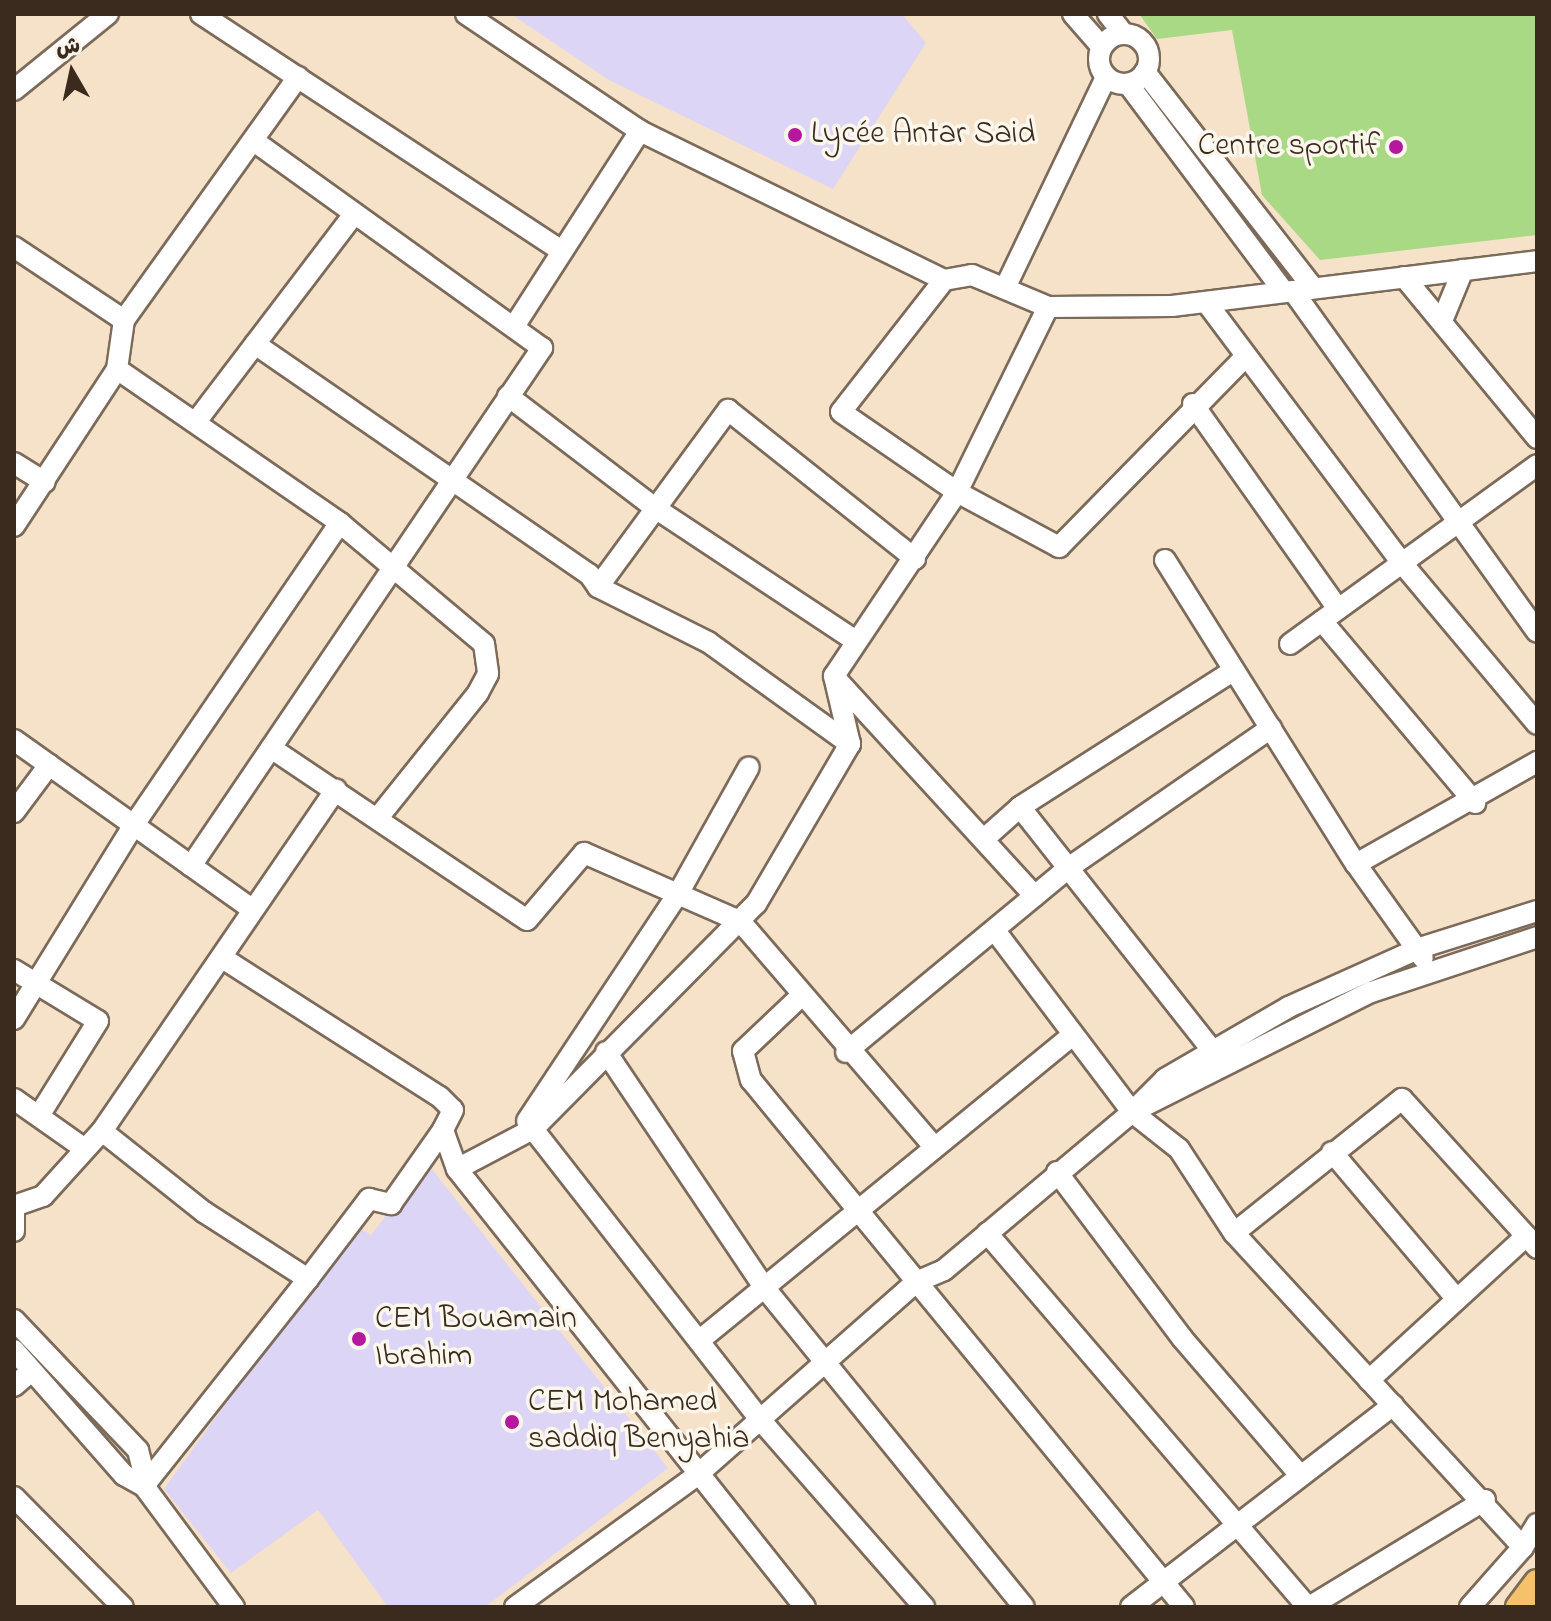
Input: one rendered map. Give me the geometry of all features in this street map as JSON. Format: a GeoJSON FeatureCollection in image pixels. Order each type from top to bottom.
{"type":"FeatureCollection","features":[{"type":"Feature","properties":{"kind":"main road"},"geometry":{"type":"LineString","coordinates":[[1518,1607],[1537,1582]]}},
{"type":"Feature","properties":{"kind":"street"},"geometry":{"type":"LineString","coordinates":[[14,90],[108,14]]}},
{"type":"Feature","properties":{"kind":"street"},"geometry":{"type":"LineString","coordinates":[[202,14],[560,250]]}},
{"type":"Feature","properties":{"kind":"street"},"geometry":{"type":"LineString","coordinates":[[466,14],[640,131],[944,280],[972,275],[1048,307],[1206,302],[1537,261]]}},
{"type":"Feature","properties":{"kind":"street"},"geometry":{"type":"LineString","coordinates":[[1005,288],[1106,77],[1101,46],[1073,14]]}},
{"type":"Feature","properties":{"kind":"street"},"geometry":{"type":"LineString","coordinates":[[1108,14],[1123,33],[1146,46],[1145,72],[1456,523],[1537,632]]}},
{"type":"Feature","properties":{"kind":"street"},"geometry":{"type":"LineString","coordinates":[[1101,46],[1123,33]]}},
{"type":"Feature","properties":{"kind":"street"},"geometry":{"type":"LineString","coordinates":[[1128,84],[1145,72]]}},
{"type":"Feature","properties":{"kind":"street"},"geometry":{"type":"LineString","coordinates":[[14,526],[117,369],[124,320],[298,77]]}},
{"type":"Feature","properties":{"kind":"street"},"geometry":{"type":"LineString","coordinates":[[1106,77],[1128,84],[1297,290]]}},
{"type":"Feature","properties":{"kind":"street"},"geometry":{"type":"LineString","coordinates":[[515,325],[560,250],[640,131]]}},
{"type":"Feature","properties":{"kind":"street"},"geometry":{"type":"LineString","coordinates":[[191,866],[542,348],[515,325],[254,141]]}},
{"type":"Feature","properties":{"kind":"street"},"geometry":{"type":"LineString","coordinates":[[198,419],[354,214]]}},
{"type":"Feature","properties":{"kind":"street"},"geometry":{"type":"LineString","coordinates":[[14,247],[124,320]]}},
{"type":"Feature","properties":{"kind":"street"},"geometry":{"type":"LineString","coordinates":[[1444,316],[1463,270]]}},
{"type":"Feature","properties":{"kind":"street"},"geometry":{"type":"LineString","coordinates":[[1404,277],[1444,316],[1537,438]]}},
{"type":"Feature","properties":{"kind":"street"},"geometry":{"type":"LineString","coordinates":[[944,280],[841,412],[957,492],[1059,547],[1193,404],[1246,356]]}},
{"type":"Feature","properties":{"kind":"street"},"geometry":{"type":"LineString","coordinates":[[1206,302],[1402,563],[1537,724]]}},
{"type":"Feature","properties":{"kind":"street"},"geometry":{"type":"LineString","coordinates":[[457,1169],[524,1134],[740,921],[850,744],[834,676],[853,639],[915,559],[957,492],[1048,307]]}},
{"type":"Feature","properties":{"kind":"street"},"geometry":{"type":"LineString","coordinates":[[255,344],[589,574],[598,587],[708,642],[850,744]]}},
{"type":"Feature","properties":{"kind":"street"},"geometry":{"type":"LineString","coordinates":[[117,369],[198,419],[340,523],[392,571],[472,629],[484,644],[488,674],[378,818]]}},
{"type":"Feature","properties":{"kind":"street"},"geometry":{"type":"LineString","coordinates":[[508,396],[655,508],[853,639]]}},
{"type":"Feature","properties":{"kind":"street"},"geometry":{"type":"LineString","coordinates":[[1193,404],[1330,615],[1475,803]]}},
{"type":"Feature","properties":{"kind":"street"},"geometry":{"type":"LineString","coordinates":[[598,587],[728,410],[915,559]]}},
{"type":"Feature","properties":{"kind":"street"},"geometry":{"type":"LineString","coordinates":[[14,463],[45,482]]}},
{"type":"Feature","properties":{"kind":"street"},"geometry":{"type":"LineString","coordinates":[[1290,644],[1537,465]]}},
{"type":"Feature","properties":{"kind":"street"},"geometry":{"type":"LineString","coordinates":[[14,1019],[133,826],[340,523]]}},
{"type":"Feature","properties":{"kind":"street"},"geometry":{"type":"LineString","coordinates":[[1165,560],[1231,672],[1271,728],[1356,864],[1420,948],[1429,973]]}},
{"type":"Feature","properties":{"kind":"street"},"geometry":{"type":"LineString","coordinates":[[984,839],[1020,807],[1231,672]]}},
{"type":"Feature","properties":{"kind":"street"},"geometry":{"type":"LineString","coordinates":[[834,676],[1035,896]]}},
{"type":"Feature","properties":{"kind":"street"},"geometry":{"type":"LineString","coordinates":[[846,1052],[996,932],[1071,866],[1271,728]]}},
{"type":"Feature","properties":{"kind":"street"},"geometry":{"type":"LineString","coordinates":[[14,740],[252,909]]}},
{"type":"Feature","properties":{"kind":"street"},"geometry":{"type":"LineString","coordinates":[[271,748],[527,920],[584,853],[740,921],[846,1052],[933,1145]]}},
{"type":"Feature","properties":{"kind":"street"},"geometry":{"type":"LineString","coordinates":[[1356,864],[1475,803],[1537,762]]}},
{"type":"Feature","properties":{"kind":"street"},"geometry":{"type":"LineString","coordinates":[[14,812],[49,765]]}},
{"type":"Feature","properties":{"kind":"street"},"geometry":{"type":"LineString","coordinates":[[524,1134],[678,894],[749,767]]}},
{"type":"Feature","properties":{"kind":"street"},"geometry":{"type":"LineString","coordinates":[[14,1231],[14,1206],[43,1196],[102,1131],[224,959],[252,909],[336,789]]}},
{"type":"Feature","properties":{"kind":"street"},"geometry":{"type":"LineString","coordinates":[[1020,807],[1071,866],[1214,1048],[1224,1071]]}},
{"type":"Feature","properties":{"kind":"street"},"geometry":{"type":"LineString","coordinates":[[515,1607],[696,1476],[757,1416],[916,1282],[944,1270],[1132,1112],[1165,1079],[1214,1048],[1420,948],[1537,911]]}},
{"type":"Feature","properties":{"kind":"street"},"geometry":{"type":"LineString","coordinates":[[996,932],[1132,1112],[1179,1149],[1234,1233],[1485,1500],[1523,1547]]}},
{"type":"Feature","properties":{"kind":"street"},"geometry":{"type":"LineString","coordinates":[[1132,1112],[1224,1071],[1371,992],[1537,937]]}},
{"type":"Feature","properties":{"kind":"street"},"geometry":{"type":"LineString","coordinates":[[145,1484],[369,1199],[391,1204],[443,1130],[453,1110],[440,1097],[224,959]]}},
{"type":"Feature","properties":{"kind":"street"},"geometry":{"type":"LineString","coordinates":[[14,970],[98,1021],[40,1114]]}},
{"type":"Feature","properties":{"kind":"street"},"geometry":{"type":"LineString","coordinates":[[801,996],[753,1035],[743,1064],[916,1282],[1184,1607]]}},
{"type":"Feature","properties":{"kind":"street"},"geometry":{"type":"LineString","coordinates":[[700,1340],[858,1206],[1073,1035]]}},
{"type":"Feature","properties":{"kind":"street"},"geometry":{"type":"LineString","coordinates":[[606,1052],[764,1287],[1024,1607]]}},
{"type":"Feature","properties":{"kind":"street"},"geometry":{"type":"LineString","coordinates":[[14,1099],[40,1114],[85,1149]]}},
{"type":"Feature","properties":{"kind":"street"},"geometry":{"type":"LineString","coordinates":[[1234,1233],[1402,1099],[1532,1242],[1455,1297],[1369,1380]]}},
{"type":"Feature","properties":{"kind":"street"},"geometry":{"type":"LineString","coordinates":[[443,1130],[457,1169],[696,1476],[805,1607]]}},
{"type":"Feature","properties":{"kind":"street"},"geometry":{"type":"LineString","coordinates":[[102,1131],[204,1212],[308,1279]]}},
{"type":"Feature","properties":{"kind":"street"},"geometry":{"type":"LineString","coordinates":[[524,1134],[700,1340],[757,1416],[924,1607]]}},
{"type":"Feature","properties":{"kind":"street"},"geometry":{"type":"LineString","coordinates":[[1332,1152],[1455,1297]]}},
{"type":"Feature","properties":{"kind":"street"},"geometry":{"type":"LineString","coordinates":[[1057,1172],[1182,1338],[1299,1474]]}},
{"type":"Feature","properties":{"kind":"street"},"geometry":{"type":"LineString","coordinates":[[987,1233],[1308,1607],[1485,1500]]}},
{"type":"Feature","properties":{"kind":"street"},"geometry":{"type":"LineString","coordinates":[[14,1320],[138,1450],[145,1484],[234,1607]]}},
{"type":"Feature","properties":{"kind":"street"},"geometry":{"type":"LineString","coordinates":[[14,1350],[124,1475],[145,1484]]}},
{"type":"Feature","properties":{"kind":"street"},"geometry":{"type":"LineString","coordinates":[[14,1386],[31,1371]]}},
{"type":"Feature","properties":{"kind":"street"},"geometry":{"type":"LineString","coordinates":[[1131,1607],[1235,1523],[1393,1405]]}},
{"type":"Feature","properties":{"kind":"street"},"geometry":{"type":"LineString","coordinates":[[14,1497],[123,1607]]}},
{"type":"Feature","properties":{"kind":"street"},"geometry":{"type":"LineString","coordinates":[[1470,1607],[1523,1547],[1537,1524]]}},
{"type":"Feature","properties":{"kind":"shaded area","name":"Lycée Antar Said"},"geometry":{"type":"Polygon","coordinates":[[[511,14],[902,14],[926,43],[833,189],[609,80],[511,14]]]}},
{"type":"Feature","properties":{"kind":"shaded area"},"geometry":{"type":"Polygon","coordinates":[[[427,1163],[668,1468],[485,1607],[388,1607],[318,1510],[231,1573],[164,1489],[355,1225],[371,1235],[427,1163]]]}},
{"type":"Feature","properties":{"kind":"green space","name":"Centre sportif"},"geometry":{"type":"Polygon","coordinates":[[[1139,14],[1537,14],[1537,235],[1320,260],[1262,195],[1232,30],[1157,39],[1139,14]]]}},
{"type":"Feature","properties":{"kind":"place","name":"Lycée Antar Said"},"geometry":{"type":"Point","coordinates":[795,135]}},
{"type":"Feature","properties":{"kind":"place","name":"Centre sportif"},"geometry":{"type":"Point","coordinates":[1396,147]}},
{"type":"Feature","properties":{"kind":"place","name":"CEM Bouamain Ibrahim"},"geometry":{"type":"Point","coordinates":[359,1339]}},
{"type":"Feature","properties":{"kind":"place","name":"CEM Mohamed saddiq Benyahia"},"geometry":{"type":"Point","coordinates":[512,1422]}}]}
